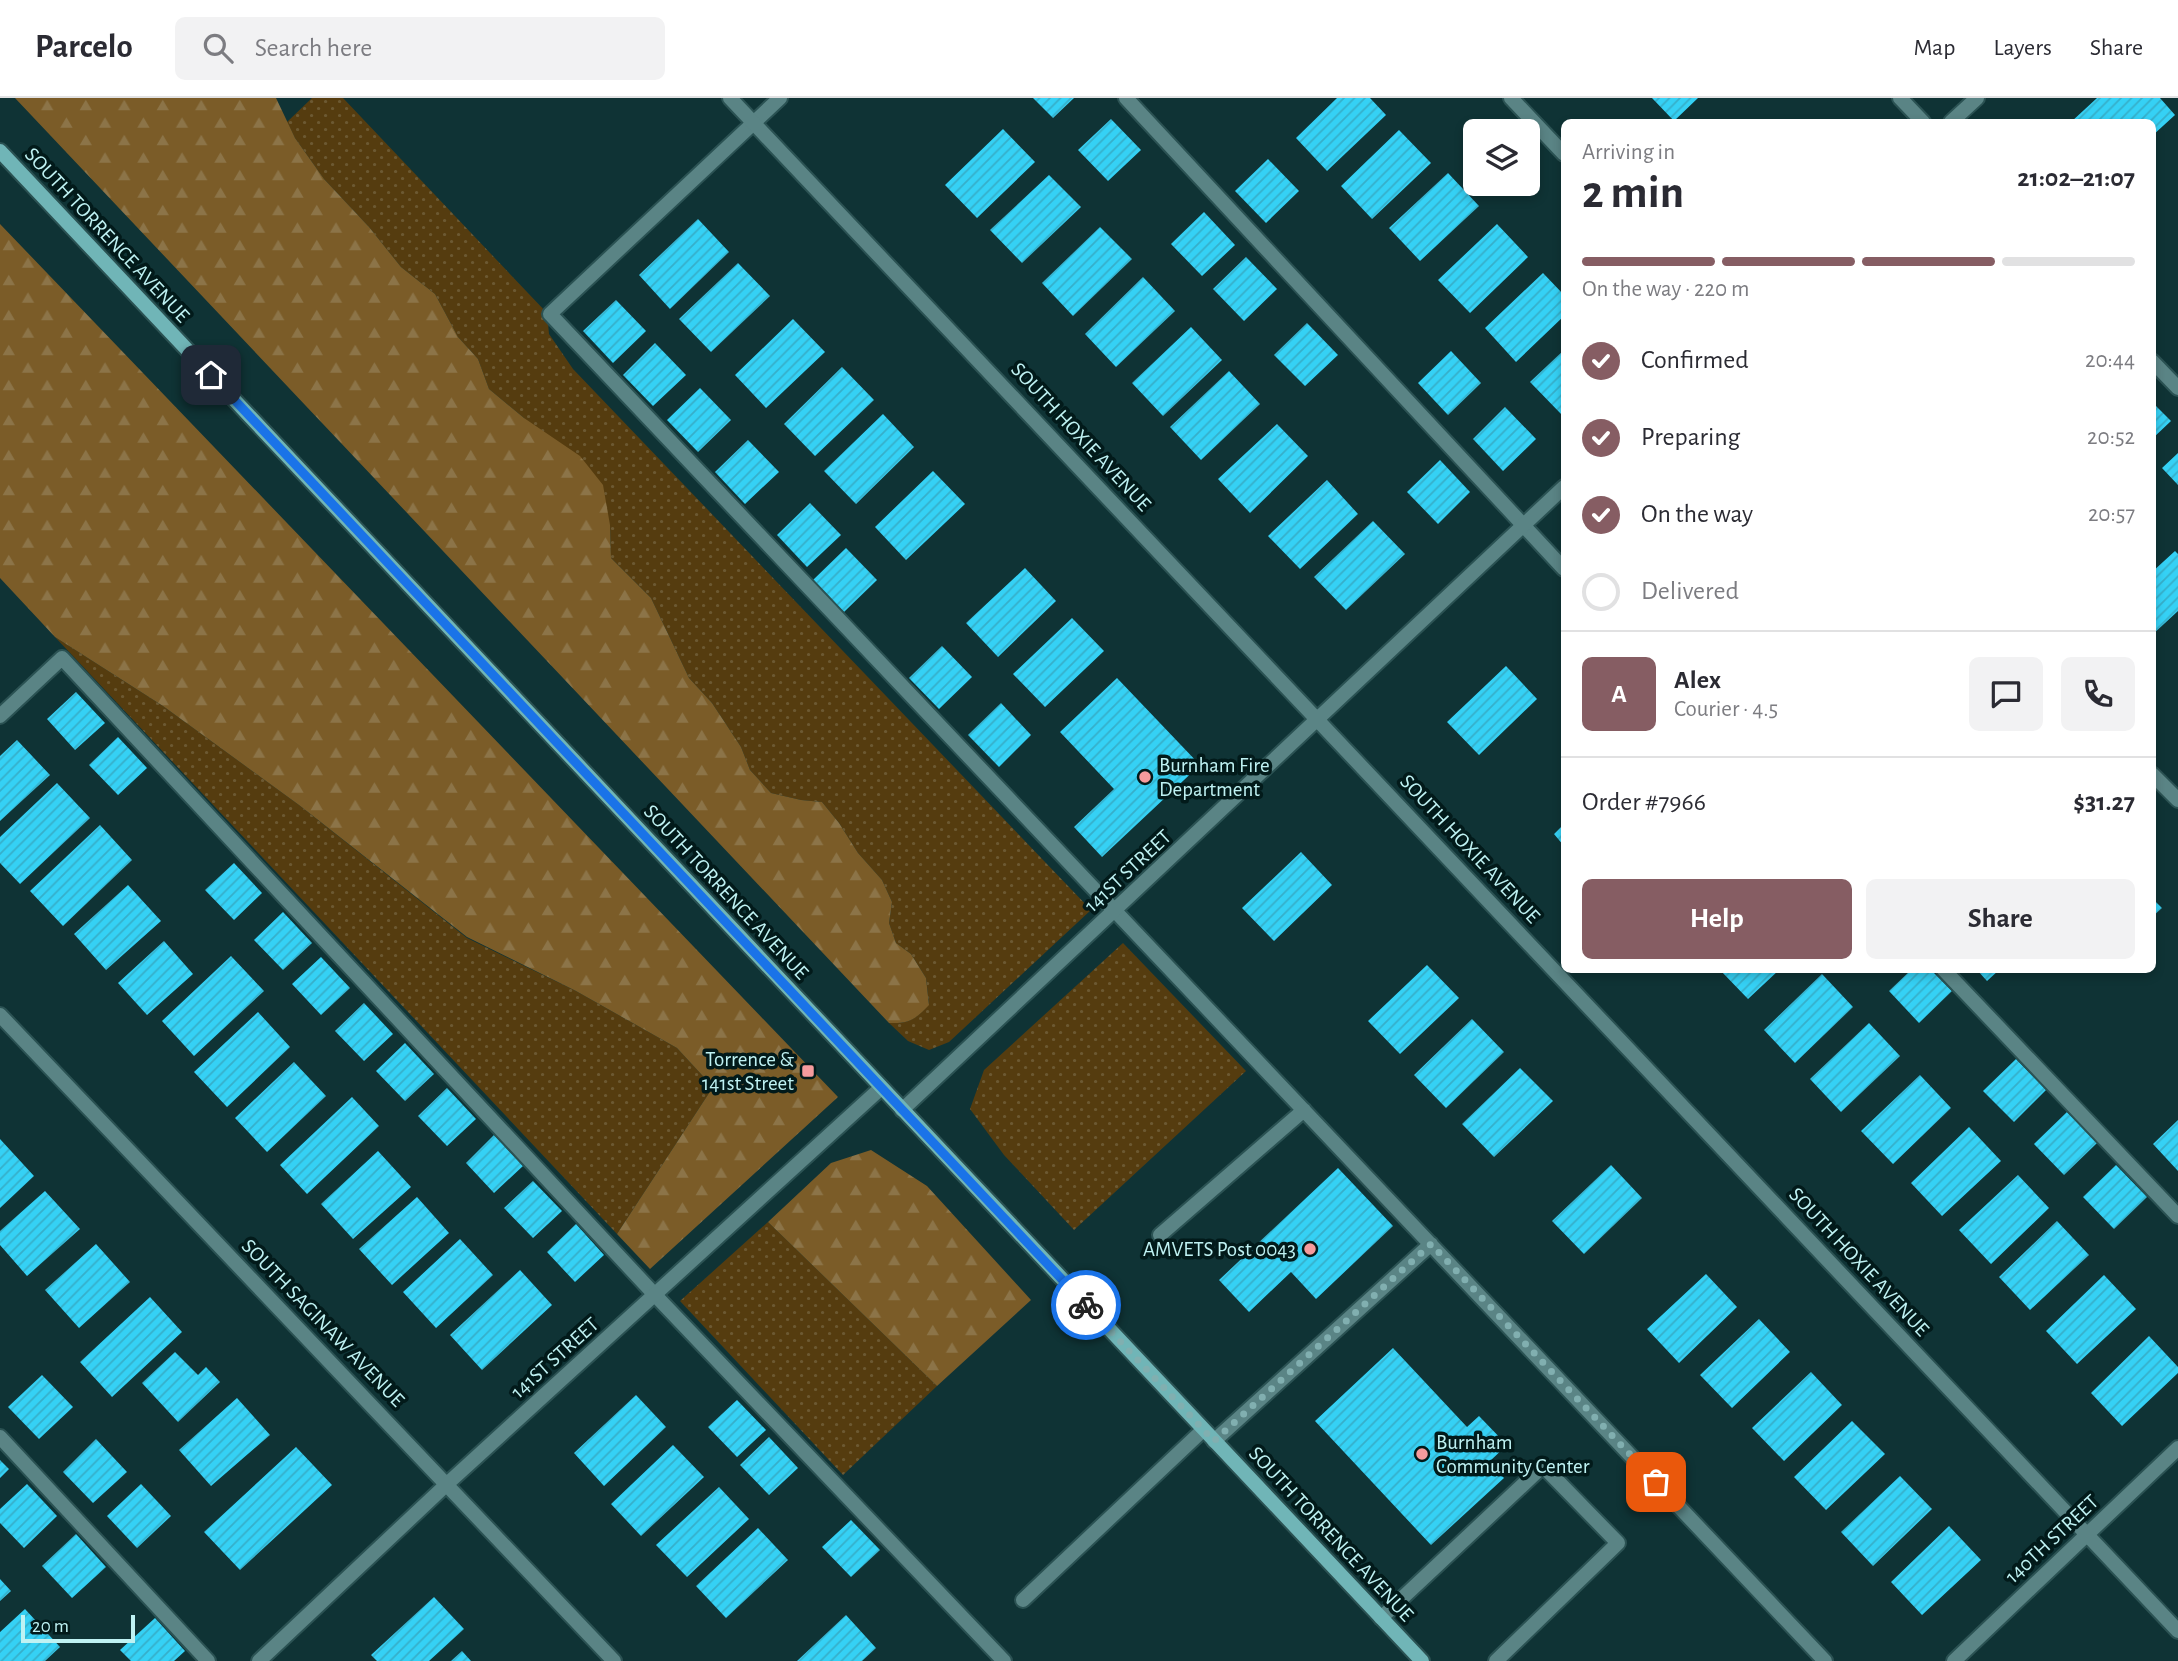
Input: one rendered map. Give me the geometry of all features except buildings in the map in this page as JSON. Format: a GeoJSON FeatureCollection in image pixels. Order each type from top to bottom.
{"type":"FeatureCollection","features":[{"type":"Feature","properties":{"kind":"main road","name":"SOUTH TORRENCE AVENUE"},"geometry":{"type":"LineString","coordinates":[[0,151],[1422,1661]]}},
{"type":"Feature","properties":{"kind":"street","name":"SOUTH HOXIE AVENUE"},"geometry":{"type":"LineString","coordinates":[[730,98],[2178,1631]]}},
{"type":"Feature","properties":{"kind":"street"},"geometry":{"type":"LineString","coordinates":[[780,98],[550,314],[1825,1661]]}},
{"type":"Feature","properties":{"kind":"street"},"geometry":{"type":"LineString","coordinates":[[1126,98],[1561,566]]}},
{"type":"Feature","properties":{"kind":"street"},"geometry":{"type":"LineString","coordinates":[[1511,98],[1561,151]]}},
{"type":"Feature","properties":{"kind":"street"},"geometry":{"type":"LineString","coordinates":[[1900,98],[1920,119]]}},
{"type":"Feature","properties":{"kind":"street"},"geometry":{"type":"LineString","coordinates":[[1954,119],[1977,98]]}},
{"type":"Feature","properties":{"kind":"street"},"geometry":{"type":"LineString","coordinates":[[2156,365],[2178,388]]}},
{"type":"Feature","properties":{"kind":"street","name":"141ST STREET"},"geometry":{"type":"LineString","coordinates":[[902,1110],[1561,490]]}},
{"type":"Feature","properties":{"kind":"street"},"geometry":{"type":"LineString","coordinates":[[0,716],[62,658],[655,1294],[1004,1661]]}},
{"type":"Feature","properties":{"kind":"street"},"geometry":{"type":"LineString","coordinates":[[2156,778],[2178,800]]}},
{"type":"Feature","properties":{"kind":"street"},"geometry":{"type":"LineString","coordinates":[[1947,973],[2178,1216]]}},
{"type":"Feature","properties":{"kind":"street","name":"SOUTH SAGINAW AVENUE"},"geometry":{"type":"LineString","coordinates":[[0,1015],[614,1661]]}},
{"type":"Feature","properties":{"kind":"street","name":"141ST STREET"},"geometry":{"type":"LineString","coordinates":[[259,1661],[447,1484],[881,1088]]}},
{"type":"Feature","properties":{"kind":"street"},"geometry":{"type":"LineString","coordinates":[[1160,1235],[1304,1110]]}},
{"type":"Feature","properties":{"kind":"street"},"geometry":{"type":"LineString","coordinates":[[1023,1600],[1431,1244]]}},
{"type":"Feature","properties":{"kind":"street"},"geometry":{"type":"LineString","coordinates":[[0,1437],[208,1661]]}},
{"type":"Feature","properties":{"kind":"street","name":"140TH STREET"},"geometry":{"type":"LineString","coordinates":[[1954,1661],[2178,1448]]}},
{"type":"Feature","properties":{"kind":"street"},"geometry":{"type":"LineString","coordinates":[[1381,1618],[1543,1466],[1618,1542],[1496,1661]]}},
{"type":"Feature","properties":{"kind":"shaded area"},"geometry":{"type":"Polygon","coordinates":[[[312,98],[343,98],[547,313],[549,334],[573,369],[1091,910],[949,1042],[929,1050],[908,1041],[889,1023],[912,1020],[929,1004],[926,978],[911,954],[896,943],[889,923],[892,902],[882,880],[858,853],[822,802],[771,793],[750,770],[741,747],[712,703],[689,678],[651,598],[611,558],[610,525],[524,418],[489,389],[478,359],[458,337],[435,294],[401,267],[369,227],[324,179],[295,138],[287,122],[312,98]]]}},
{"type":"Feature","properties":{"kind":"shaded area"},"geometry":{"type":"Polygon","coordinates":[[[55,637],[163,706],[299,805],[467,938],[576,991],[677,1048],[713,1087],[617,1234],[55,637]]]}},
{"type":"Feature","properties":{"kind":"shaded area"},"geometry":{"type":"Polygon","coordinates":[[[1123,943],[1246,1071],[1074,1230],[1004,1155],[970,1109],[984,1070],[1123,943]]]}},
{"type":"Feature","properties":{"kind":"shaded area"},"geometry":{"type":"Polygon","coordinates":[[[768,1222],[937,1386],[843,1475],[680,1301],[768,1222]]]}},
{"type":"Feature","properties":{"kind":"green space"},"geometry":{"type":"Polygon","coordinates":[[[15,98],[276,98],[295,138],[324,179],[369,227],[401,267],[435,294],[458,337],[478,359],[489,389],[524,418],[580,456],[603,485],[610,525],[611,558],[651,598],[689,678],[712,703],[741,747],[750,770],[771,793],[822,802],[858,853],[882,880],[892,902],[889,923],[896,943],[911,954],[926,978],[929,1005],[916,1017],[902,1023],[889,1023],[15,98]]]}},
{"type":"Feature","properties":{"kind":"green space"},"geometry":{"type":"Polygon","coordinates":[[[0,224],[838,1097],[650,1269],[617,1234],[713,1087],[677,1048],[576,991],[467,937],[299,805],[163,706],[55,637],[0,578],[0,224]]]}},
{"type":"Feature","properties":{"kind":"green space"},"geometry":{"type":"Polygon","coordinates":[[[871,1150],[927,1186],[1031,1300],[937,1386],[768,1222],[831,1163],[871,1150]]]}},
{"type":"Feature","properties":{"kind":"way so far"},"geometry":{"type":"LineString","coordinates":[[1086,1305],[1214,1441],[1431,1244],[1656,1482]]}},
{"type":"Feature","properties":{"kind":"place","name":"Burnham Fire Department"},"geometry":{"type":"Point","coordinates":[1145,777]}},
{"type":"Feature","properties":{"kind":"place","name":"Torrence & 141st Street"},"geometry":{"type":"Point","coordinates":[808,1071]}},
{"type":"Feature","properties":{"kind":"place","name":"AMVETS Post 0043"},"geometry":{"type":"Point","coordinates":[1310,1249]}},
{"type":"Feature","properties":{"kind":"place","name":"Burnham Community Center"},"geometry":{"type":"Point","coordinates":[1422,1454]}},
{"type":"Feature","properties":{"kind":"route"},"geometry":{"type":"LineString","coordinates":[[211,375],[1086,1305]]}}]}
